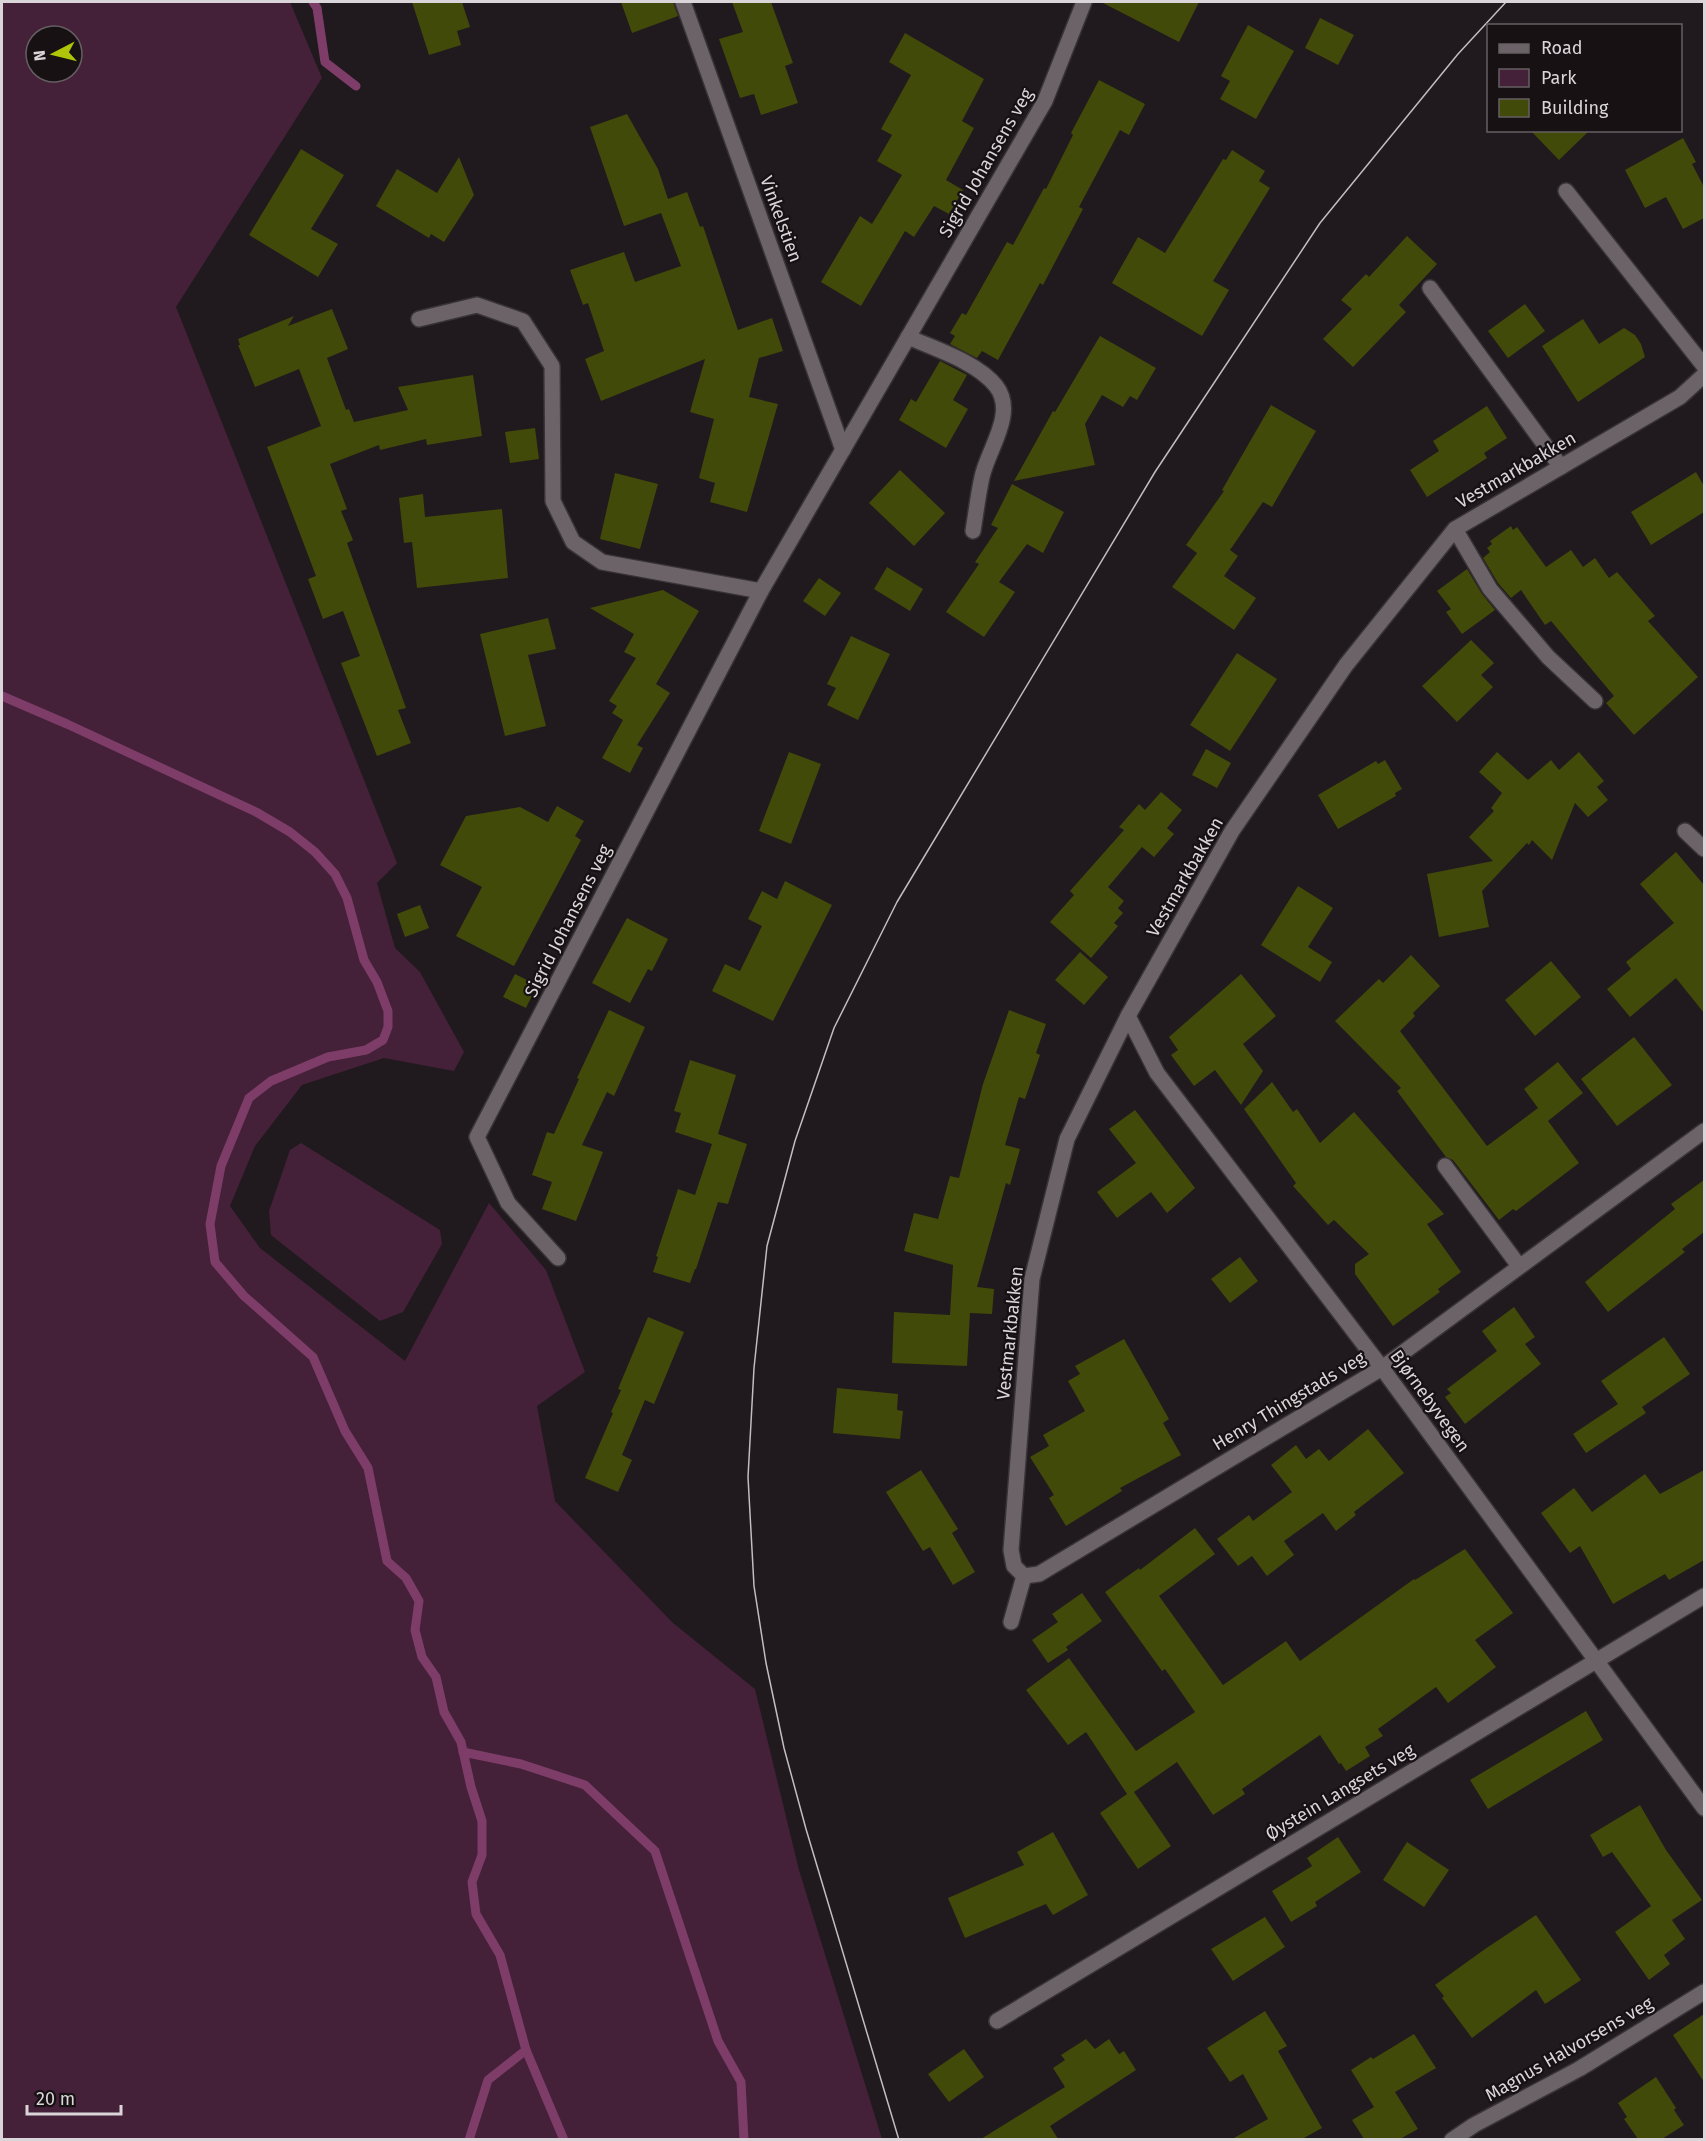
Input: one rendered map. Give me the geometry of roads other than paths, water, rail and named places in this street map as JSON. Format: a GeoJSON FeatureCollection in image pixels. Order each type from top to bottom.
{"type":"FeatureCollection","features":[{"type":"Feature","properties":{"kind":"street","name":"Vinkelstien"},"geometry":{"type":"LineString","coordinates":[[683,2],[843,450]]}},
{"type":"Feature","properties":{"kind":"street","name":"Sigrid Johansens veg"},"geometry":{"type":"LineString","coordinates":[[558,1258],[507,1203],[477,1137],[761,591],[1045,101],[1084,2]]}},
{"type":"Feature","properties":{"kind":"street"},"geometry":{"type":"LineString","coordinates":[[1566,190],[1704,366]]}},
{"type":"Feature","properties":{"kind":"street"},"geometry":{"type":"LineString","coordinates":[[1430,288],[1561,467]]}},
{"type":"Feature","properties":{"kind":"street"},"geometry":{"type":"LineString","coordinates":[[418,319],[477,305],[523,321],[552,366],[553,501],[573,542],[602,562],[761,591]]}},
{"type":"Feature","properties":{"kind":"street"},"geometry":{"type":"LineString","coordinates":[[908,337],[964,362],[996,386],[1001,395],[1002,423],[982,476],[973,531]]}},
{"type":"Feature","properties":{"kind":"street","name":"Vestmarkbakken"},"geometry":{"type":"LineString","coordinates":[[1024,1576],[1014,1566],[1011,1550],[1032,1279],[1067,1139],[1128,1016],[1232,831],[1346,665],[1455,529],[1680,397],[1704,375]]}},
{"type":"Feature","properties":{"kind":"street"},"geometry":{"type":"LineString","coordinates":[[1455,529],[1491,589],[1548,657],[1594,701]]}},
{"type":"Feature","properties":{"kind":"street"},"geometry":{"type":"LineString","coordinates":[[1684,831],[1704,849]]}},
{"type":"Feature","properties":{"kind":"street","name":"Bjørnebyvegen"},"geometry":{"type":"LineString","coordinates":[[1128,1016],[1158,1073],[1382,1368],[1704,1808]]}},
{"type":"Feature","properties":{"kind":"street","name":"Henry Thingstads veg"},"geometry":{"type":"LineString","coordinates":[[1024,1576],[1039,1574],[1382,1368],[1704,1131]]}},
{"type":"Feature","properties":{"kind":"street"},"geometry":{"type":"LineString","coordinates":[[1445,1166],[1519,1266]]}},
{"type":"Feature","properties":{"kind":"street"},"geometry":{"type":"LineString","coordinates":[[1011,1622],[1024,1576]]}},
{"type":"Feature","properties":{"kind":"street","name":"Øystein Langsets veg"},"geometry":{"type":"LineString","coordinates":[[997,2021],[1704,1596]]}},
{"type":"Feature","properties":{"kind":"street","name":"Magnus Halvorsens veg"},"geometry":{"type":"LineString","coordinates":[[1452,2139],[1579,2070],[1704,1992]]}},
{"type":"Feature","properties":{"kind":"waterway"},"geometry":{"type":"LineString","coordinates":[[313,2],[317,8],[325,62],[356,86]]}},
{"type":"Feature","properties":{"kind":"waterway"},"geometry":{"type":"LineString","coordinates":[[2,696],[256,812],[290,832],[315,852],[335,874],[347,898],[364,960],[377,982],[388,1011],[388,1027],[383,1040],[366,1050],[328,1057],[271,1081],[249,1098],[221,1166],[210,1224],[215,1262],[244,1296],[313,1357],[345,1431],[368,1468],[387,1561],[406,1578],[419,1601],[415,1630],[422,1657],[436,1677],[444,1712],[461,1742],[471,1787],[482,1821],[482,1855],[472,1882],[476,1914],[500,1955],[526,2050],[488,2080],[469,2140]]}},
{"type":"Feature","properties":{"kind":"waterway"},"geometry":{"type":"LineString","coordinates":[[463,1752],[521,1764],[585,1785],[655,1851],[718,2041],[741,2082],[744,2140]]}},
{"type":"Feature","properties":{"kind":"waterway"},"geometry":{"type":"LineString","coordinates":[[526,2050],[564,2140]]}},
{"type":"Feature","properties":{"kind":"tram line"},"geometry":{"type":"LineString","coordinates":[[899,2140],[784,1748],[766,1663],[754,1586],[748,1477],[754,1368],[767,1246],[795,1141],[834,1028],[897,902],[1155,472],[1320,223],[1458,54],[1506,2]]}}]}
